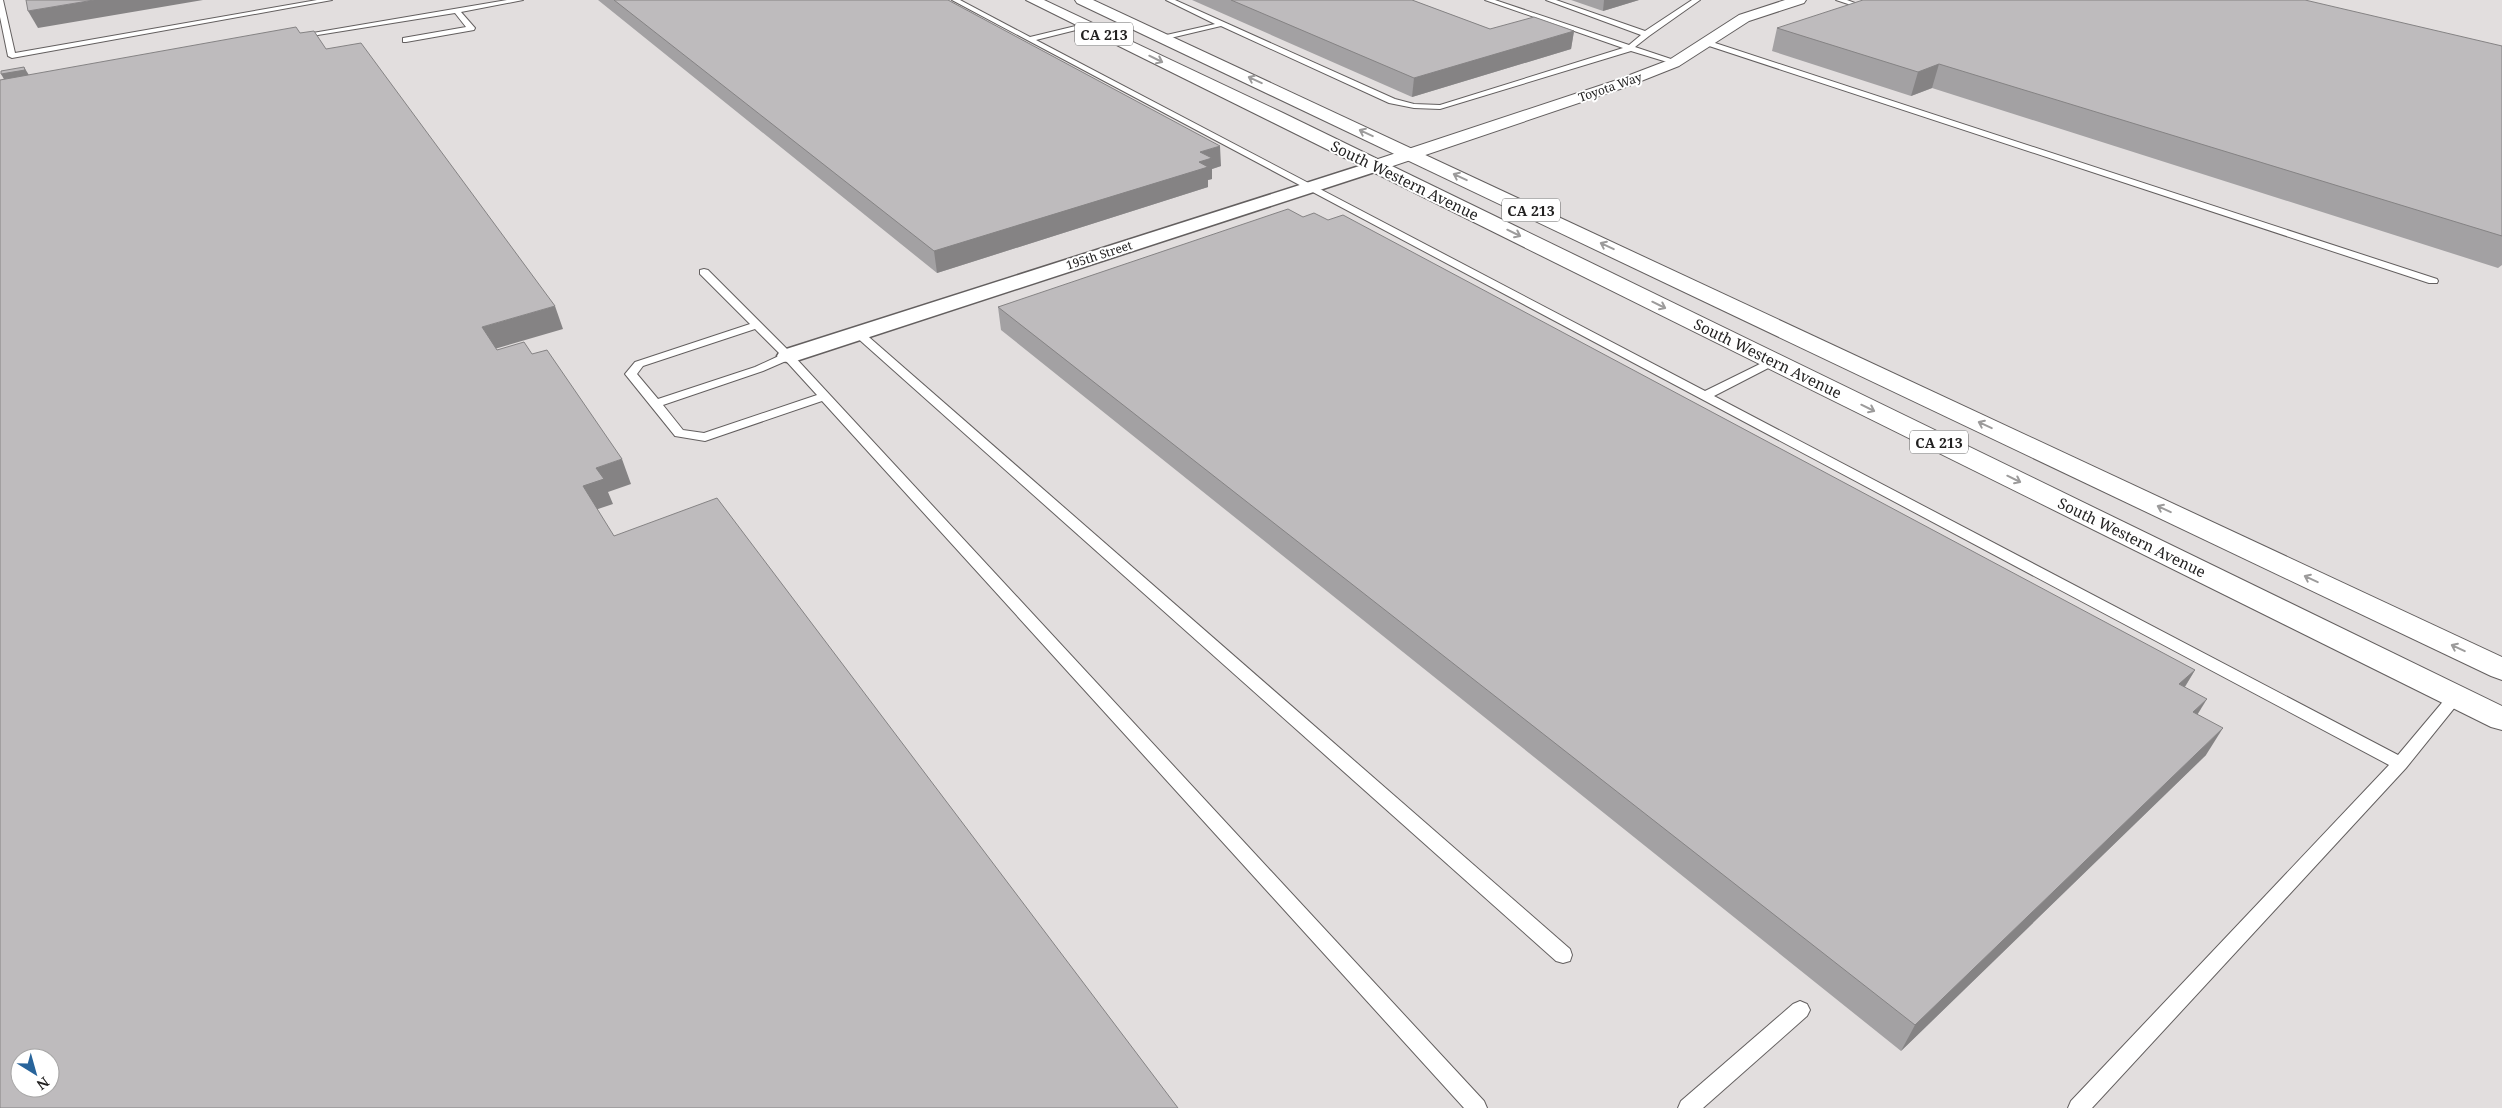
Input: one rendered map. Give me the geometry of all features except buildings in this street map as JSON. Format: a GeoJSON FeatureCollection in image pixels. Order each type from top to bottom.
{"type":"FeatureCollection","features":[{"type":"Feature","properties":{"kind":"main road","name":"South Western Avenue"},"geometry":{"type":"LineString","coordinates":[[1033,0],[2502,719]]}},
{"type":"Feature","properties":{"kind":"main road","name":"South Western Avenue"},"geometry":{"type":"LineString","coordinates":[[1082,0],[2502,669]]}},
{"type":"Feature","properties":{"kind":"main road","name":"Toyota Way"},"geometry":{"type":"LineString","coordinates":[[1410,154],[1620,84],[1674,63],[1744,18],[1799,0]]}},
{"type":"Feature","properties":{"kind":"main road","name":"195th Street"},"geometry":{"type":"LineString","coordinates":[[1375,166],[1410,154]]}},
{"type":"Feature","properties":{"kind":"street","name":"195th Street"},"geometry":{"type":"LineString","coordinates":[[788,356],[1375,166]]}},
{"type":"Feature","properties":{"kind":"lane"},"geometry":{"type":"LineString","coordinates":[[0,0],[12,56],[329,0]]}},
{"type":"Feature","properties":{"kind":"lane"},"geometry":{"type":"LineString","coordinates":[[287,38],[520,0]]}},
{"type":"Feature","properties":{"kind":"lane"},"geometry":{"type":"LineString","coordinates":[[955,0],[1307,188],[2400,764]]}},
{"type":"Feature","properties":{"kind":"lane"},"geometry":{"type":"LineString","coordinates":[[1169,0],[1392,101],[1414,106],[1440,107],[1629,49],[1646,34],[1697,0]]}},
{"type":"Feature","properties":{"kind":"lane"},"geometry":{"type":"LineString","coordinates":[[1488,0],[1674,63]]}},
{"type":"Feature","properties":{"kind":"lane"},"geometry":{"type":"LineString","coordinates":[[1549,0],[1646,34]]}},
{"type":"Feature","properties":{"kind":"lane"},"geometry":{"type":"LineString","coordinates":[[1838,0],[1860,6]]}},
{"type":"Feature","properties":{"kind":"lane"},"geometry":{"type":"LineString","coordinates":[[406,40],[472,28],[457,11]]}},
{"type":"Feature","properties":{"kind":"lane"},"geometry":{"type":"LineString","coordinates":[[1165,38],[1222,24]]}},
{"type":"Feature","properties":{"kind":"lane"},"geometry":{"type":"LineString","coordinates":[[1029,39],[1085,25]]}},
{"type":"Feature","properties":{"kind":"lane"},"geometry":{"type":"LineString","coordinates":[[1706,42],[2433,281]]}},
{"type":"Feature","properties":{"kind":"lane"},"geometry":{"type":"LineString","coordinates":[[704,272],[788,356],[1477,1108]]}},
{"type":"Feature","properties":{"kind":"lane"},"geometry":{"type":"LineString","coordinates":[[757,325],[639,364],[630,374],[679,433],[705,437],[824,396]]}},
{"type":"Feature","properties":{"kind":"lane"},"geometry":{"type":"LineString","coordinates":[[858,333],[1563,955]]}},
{"type":"Feature","properties":{"kind":"lane"},"geometry":{"type":"LineString","coordinates":[[655,404],[788,356]]}},
{"type":"Feature","properties":{"kind":"lane"},"geometry":{"type":"LineString","coordinates":[[1703,396],[1774,362]]}},
{"type":"Feature","properties":{"kind":"lane"},"geometry":{"type":"LineString","coordinates":[[2078,1108],[2400,764],[2456,696]]}},
{"type":"Feature","properties":{"kind":"lane"},"geometry":{"type":"LineString","coordinates":[[1688,1108],[1800,1010]]}}]}
